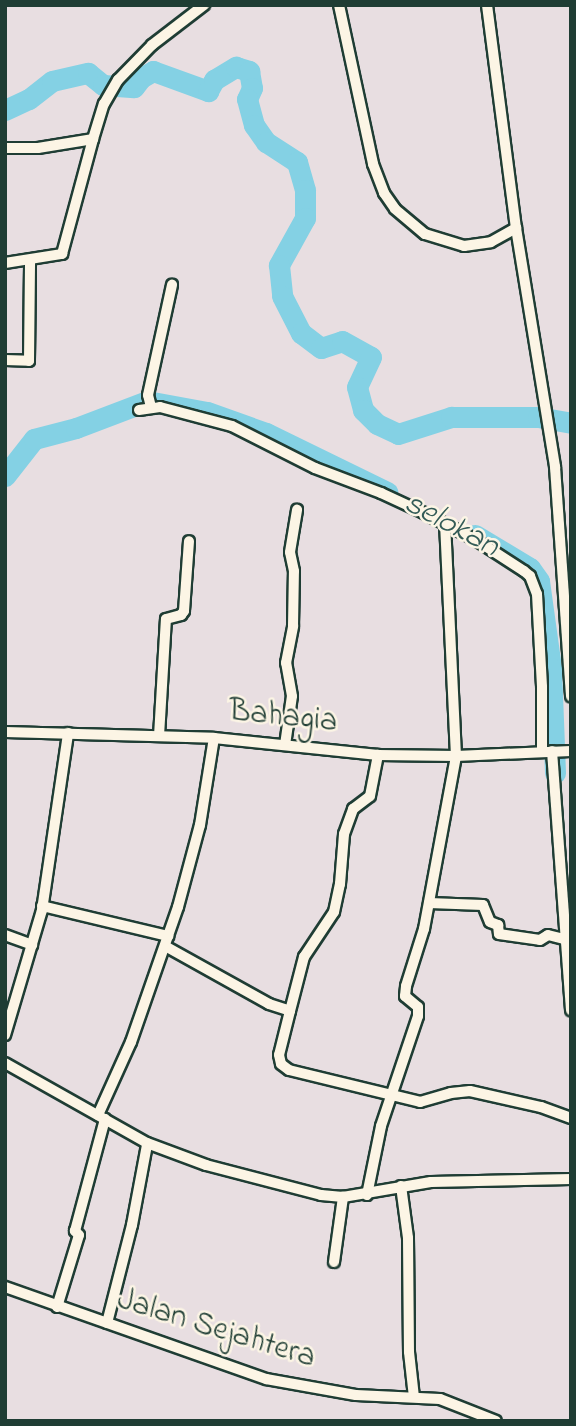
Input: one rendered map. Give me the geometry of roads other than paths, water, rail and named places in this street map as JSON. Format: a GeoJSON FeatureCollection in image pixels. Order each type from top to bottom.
{"type":"FeatureCollection","features":[{"type":"Feature","properties":{"kind":"street"},"geometry":{"type":"LineString","coordinates":[[339,5],[373,164],[384,193],[395,209],[425,234],[464,246],[491,242],[516,228]]}},
{"type":"Feature","properties":{"kind":"street"},"geometry":{"type":"LineString","coordinates":[[487,5],[516,228],[549,420],[571,696]]}},
{"type":"Feature","properties":{"kind":"street"},"geometry":{"type":"LineString","coordinates":[[5,263],[30,261],[59,255],[64,251],[67,226],[100,112],[113,87],[152,45],[198,7]]}},
{"type":"Feature","properties":{"kind":"street"},"geometry":{"type":"LineString","coordinates":[[5,148],[38,148],[93,139]]}},
{"type":"Feature","properties":{"kind":"street"},"geometry":{"type":"LineString","coordinates":[[5,360],[29,361],[30,261]]}},
{"type":"Feature","properties":{"kind":"street"},"geometry":{"type":"LineString","coordinates":[[139,410],[150,402],[172,285]]}},
{"type":"Feature","properties":{"kind":"street"},"geometry":{"type":"LineString","coordinates":[[150,402],[232,426],[315,468],[381,493],[446,524],[530,576],[534,584],[541,665],[556,751],[571,1010]]}},
{"type":"Feature","properties":{"kind":"street"},"geometry":{"type":"LineString","coordinates":[[285,745],[292,696],[286,663],[293,626],[294,571],[290,552],[297,510]]}},
{"type":"Feature","properties":{"kind":"street"},"geometry":{"type":"LineString","coordinates":[[558,520],[571,519]]}},
{"type":"Feature","properties":{"kind":"street"},"geometry":{"type":"LineString","coordinates":[[367,1195],[381,1126],[418,1016],[418,1007],[407,999],[405,992],[429,903],[456,756],[446,524]]}},
{"type":"Feature","properties":{"kind":"street"},"geometry":{"type":"LineString","coordinates":[[159,736],[166,619],[184,611],[189,541]]}},
{"type":"Feature","properties":{"kind":"street","name":"Bahagia"},"geometry":{"type":"LineString","coordinates":[[5,732],[214,738],[378,755],[456,756],[556,751]]}},
{"type":"Feature","properties":{"kind":"street"},"geometry":{"type":"LineString","coordinates":[[5,1035],[42,906],[68,733]]}},
{"type":"Feature","properties":{"kind":"street"},"geometry":{"type":"LineString","coordinates":[[57,1307],[79,1235],[75,1231],[103,1121],[167,941],[200,825],[214,738]]}},
{"type":"Feature","properties":{"kind":"street"},"geometry":{"type":"LineString","coordinates":[[378,755],[370,796],[353,809],[345,834],[334,912],[304,957],[279,1055],[285,1068],[420,1102],[451,1093],[470,1091],[541,1107],[571,1118]]}},
{"type":"Feature","properties":{"kind":"street"},"geometry":{"type":"LineString","coordinates":[[429,903],[483,905],[491,922],[498,925],[499,934],[540,940],[548,935],[567,940]]}},
{"type":"Feature","properties":{"kind":"street"},"geometry":{"type":"LineString","coordinates":[[42,906],[167,941],[269,1004],[290,1011]]}},
{"type":"Feature","properties":{"kind":"street"},"geometry":{"type":"LineString","coordinates":[[5,935],[32,945]]}},
{"type":"Feature","properties":{"kind":"street"},"geometry":{"type":"LineString","coordinates":[[5,1063],[103,1121],[147,1143],[206,1165],[272,1184],[343,1198],[431,1182],[571,1179]]}},
{"type":"Feature","properties":{"kind":"street"},"geometry":{"type":"LineString","coordinates":[[107,1323],[132,1224],[147,1145]]}},
{"type":"Feature","properties":{"kind":"street"},"geometry":{"type":"LineString","coordinates":[[401,1186],[408,1238],[409,1352],[414,1397]]}},
{"type":"Feature","properties":{"kind":"street"},"geometry":{"type":"LineString","coordinates":[[334,1262],[343,1198]]}},
{"type":"Feature","properties":{"kind":"street","name":"Jalan Sejahtera"},"geometry":{"type":"LineString","coordinates":[[5,1287],[266,1380],[356,1395],[449,1401],[496,1421]]}},
{"type":"Feature","properties":{"kind":"waterway"},"geometry":{"type":"LineString","coordinates":[[5,110],[29,99],[52,81],[88,73],[103,85],[134,87],[141,78],[153,71],[208,91],[214,80],[236,67],[249,71],[252,88],[247,99],[254,125],[266,142],[297,162],[305,190],[305,218],[279,265],[282,296],[301,333],[321,348],[342,341],[371,357],[357,387],[363,410],[377,424],[398,434],[451,417],[538,417],[571,423]]}},
{"type":"Feature","properties":{"kind":"waterway","name":"selokan"},"geometry":{"type":"LineString","coordinates":[[5,476],[34,439],[76,428],[147,401],[207,412],[266,433],[387,492]]}},
{"type":"Feature","properties":{"kind":"waterway","name":"selokan"},"geometry":{"type":"LineString","coordinates":[[475,535],[530,568],[539,581],[551,668],[555,773]]}},
{"type":"Feature","properties":{"kind":"waterway"},"geometry":{"type":"LineString","coordinates":[[408,1203],[410,1220]]}},
{"type":"Feature","properties":{"kind":"waterway"},"geometry":{"type":"LineString","coordinates":[[413,1276],[414,1300]]}}]}
